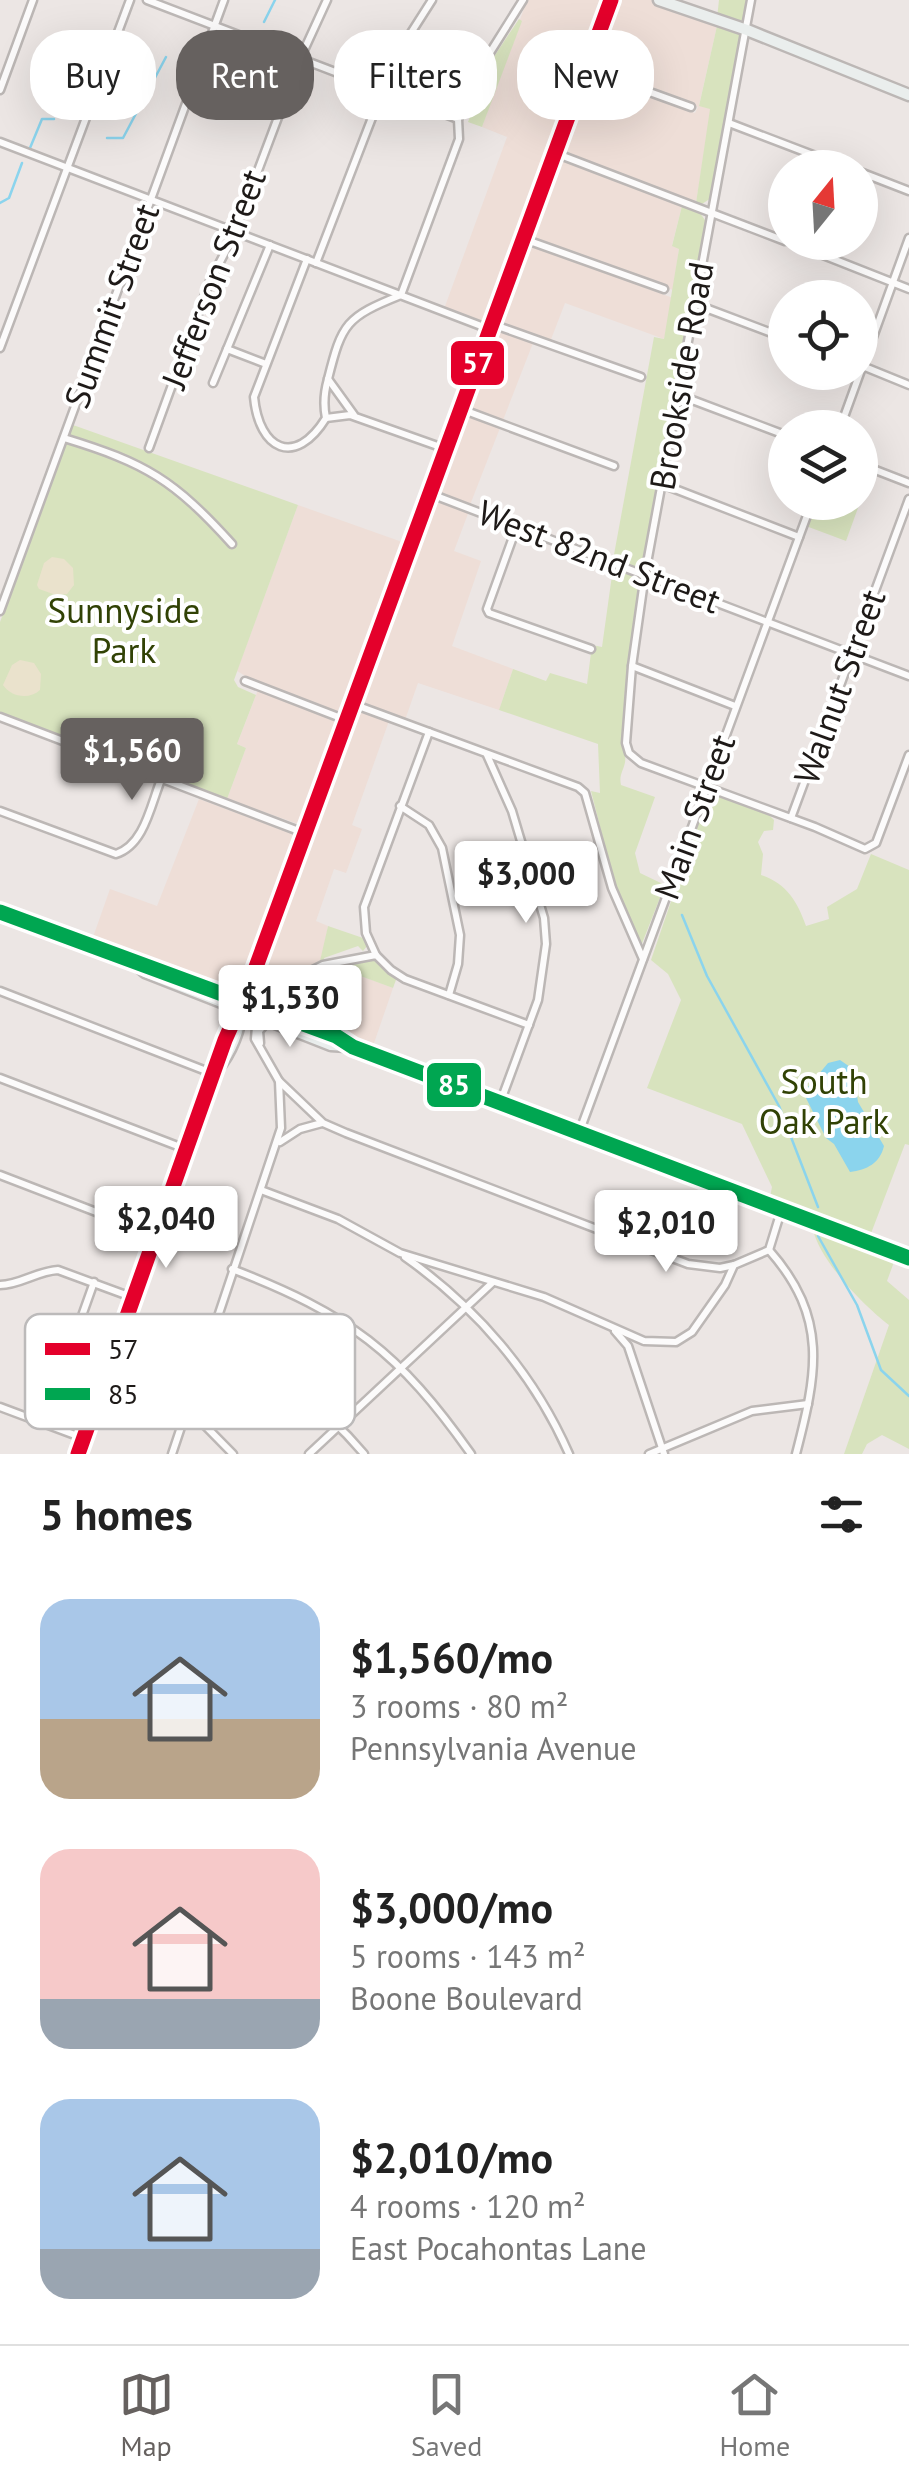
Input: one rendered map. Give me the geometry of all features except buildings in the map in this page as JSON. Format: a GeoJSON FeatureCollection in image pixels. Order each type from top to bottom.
{"type":"FeatureCollection","features":[{"type":"Feature","properties":{"kind":"main road"},"geometry":{"type":"LineString","coordinates":[[600,30],[611,0]]}},
{"type":"Feature","properties":{"kind":"main road"},"geometry":{"type":"LineString","coordinates":[[659,0],[747,30],[909,95]]}},
{"type":"Feature","properties":{"kind":"main road"},"geometry":{"type":"LineString","coordinates":[[129,1314],[216,1072],[241,1018],[241,1004],[567,120]]}},
{"type":"Feature","properties":{"kind":"main road"},"geometry":{"type":"LineString","coordinates":[[0,912],[136,964],[146,972],[336,1036],[353,1047],[909,1258]]}},
{"type":"Feature","properties":{"kind":"main road"},"geometry":{"type":"LineString","coordinates":[[241,1004],[256,1015],[331,1045],[353,1047]]}},
{"type":"Feature","properties":{"kind":"main road"},"geometry":{"type":"LineString","coordinates":[[78,1454],[87,1429]]}},
{"type":"Feature","properties":{"kind":"street"},"geometry":{"type":"LineString","coordinates":[[0,90],[33,0]]}},
{"type":"Feature","properties":{"kind":"street"},"geometry":{"type":"LineString","coordinates":[[0,348],[130,0]]}},
{"type":"Feature","properties":{"kind":"street"},"geometry":{"type":"LineString","coordinates":[[146,0],[224,30]]}},
{"type":"Feature","properties":{"kind":"street","name":"Summit Street"},"geometry":{"type":"LineString","coordinates":[[0,611],[224,0]]}},
{"type":"Feature","properties":{"kind":"street","name":"Jefferson Street"},"geometry":{"type":"LineString","coordinates":[[313,30],[327,0]]}},
{"type":"Feature","properties":{"kind":"street"},"geometry":{"type":"LineString","coordinates":[[413,30],[432,0]]}},
{"type":"Feature","properties":{"kind":"street"},"geometry":{"type":"LineString","coordinates":[[497,42],[523,0]]}},
{"type":"Feature","properties":{"kind":"street","name":"Brookside Road"},"geometry":{"type":"LineString","coordinates":[[706,787],[641,763],[628,753],[626,724],[645,574],[751,0]]}},
{"type":"Feature","properties":{"kind":"street"},"geometry":{"type":"LineString","coordinates":[[654,94],[691,107]]}},
{"type":"Feature","properties":{"kind":"street","name":"Jefferson Street"},"geometry":{"type":"LineString","coordinates":[[149,448],[210,281],[234,232],[277,120]]}},
{"type":"Feature","properties":{"kind":"street"},"geometry":{"type":"LineString","coordinates":[[316,263],[371,120]]}},
{"type":"Feature","properties":{"kind":"street"},"geometry":{"type":"LineString","coordinates":[[306,259],[254,397],[256,415],[267,439],[284,448],[299,446],[316,434],[326,418],[324,393],[331,360],[347,325],[360,314],[401,296],[459,139],[458,120]]}},
{"type":"Feature","properties":{"kind":"street"},"geometry":{"type":"LineString","coordinates":[[729,124],[799,150]]}},
{"type":"Feature","properties":{"kind":"street"},"geometry":{"type":"LineString","coordinates":[[0,142],[401,296],[642,378]]}},
{"type":"Feature","properties":{"kind":"street"},"geometry":{"type":"LineString","coordinates":[[555,153],[768,234]]}},
{"type":"Feature","properties":{"kind":"street"},"geometry":{"type":"LineString","coordinates":[[878,179],[909,190]]}},
{"type":"Feature","properties":{"kind":"street"},"geometry":{"type":"LineString","coordinates":[[878,321],[909,238]]}},
{"type":"Feature","properties":{"kind":"street"},"geometry":{"type":"LineString","coordinates":[[524,239],[664,289]]}},
{"type":"Feature","properties":{"kind":"street"},"geometry":{"type":"LineString","coordinates":[[213,383],[270,246]]}},
{"type":"Feature","properties":{"kind":"street"},"geometry":{"type":"LineString","coordinates":[[835,260],[909,288]]}},
{"type":"Feature","properties":{"kind":"street"},"geometry":{"type":"LineString","coordinates":[[695,304],[768,332]]}},
{"type":"Feature","properties":{"kind":"street"},"geometry":{"type":"LineString","coordinates":[[227,349],[266,364]]}},
{"type":"Feature","properties":{"kind":"street"},"geometry":{"type":"LineString","coordinates":[[878,372],[909,384]]}},
{"type":"Feature","properties":{"kind":"street"},"geometry":{"type":"LineString","coordinates":[[328,379],[355,416]]}},
{"type":"Feature","properties":{"kind":"street"},"geometry":{"type":"LineString","coordinates":[[680,395],[768,429]]}},
{"type":"Feature","properties":{"kind":"street"},"geometry":{"type":"LineString","coordinates":[[461,409],[614,466]]}},
{"type":"Feature","properties":{"kind":"street"},"geometry":{"type":"LineString","coordinates":[[326,418],[355,416],[446,449]]}},
{"type":"Feature","properties":{"kind":"street"},"geometry":{"type":"LineString","coordinates":[[64,438],[128,460],[166,480],[232,544]]}},
{"type":"Feature","properties":{"kind":"street"},"geometry":{"type":"LineString","coordinates":[[878,471],[909,482]]}},
{"type":"Feature","properties":{"kind":"street"},"geometry":{"type":"LineString","coordinates":[[662,484],[799,537]]}},
{"type":"Feature","properties":{"kind":"street","name":"West 82nd Street"},"geometry":{"type":"LineString","coordinates":[[430,494],[909,676]]}},
{"type":"Feature","properties":{"kind":"street","name":"Walnut Street"},"geometry":{"type":"LineString","coordinates":[[792,818],[909,499]]}},
{"type":"Feature","properties":{"kind":"street","name":"Main Street"},"geometry":{"type":"LineString","coordinates":[[579,1133],[805,520]]}},
{"type":"Feature","properties":{"kind":"street"},"geometry":{"type":"LineString","coordinates":[[517,526],[491,596],[489,613],[591,650]]}},
{"type":"Feature","properties":{"kind":"street"},"geometry":{"type":"LineString","coordinates":[[632,666],[735,706]]}},
{"type":"Feature","properties":{"kind":"street"},"geometry":{"type":"LineString","coordinates":[[245,681],[347,720]]}},
{"type":"Feature","properties":{"kind":"street"},"geometry":{"type":"LineString","coordinates":[[353,704],[578,788],[587,796],[612,888],[644,960]]}},
{"type":"Feature","properties":{"kind":"street"},"geometry":{"type":"LineString","coordinates":[[0,717],[306,833]]}},
{"type":"Feature","properties":{"kind":"street"},"geometry":{"type":"LineString","coordinates":[[429,732],[364,907],[366,933],[376,955],[405,979],[529,1025]]}},
{"type":"Feature","properties":{"kind":"street"},"geometry":{"type":"LineString","coordinates":[[487,754],[512,811],[544,918],[544,974],[500,1103]]}},
{"type":"Feature","properties":{"kind":"street"},"geometry":{"type":"LineString","coordinates":[[706,787],[869,848],[876,843],[909,755]]}},
{"type":"Feature","properties":{"kind":"street"},"geometry":{"type":"LineString","coordinates":[[0,810],[109,853],[122,852],[136,841],[162,778]]}},
{"type":"Feature","properties":{"kind":"street"},"geometry":{"type":"LineString","coordinates":[[400,806],[429,825],[442,848],[460,934],[458,964],[449,995]]}},
{"type":"Feature","properties":{"kind":"street"},"geometry":{"type":"LineString","coordinates":[[249,986],[269,992],[323,965],[376,955]]}},
{"type":"Feature","properties":{"kind":"street"},"geometry":{"type":"LineString","coordinates":[[0,991],[216,1072]]}},
{"type":"Feature","properties":{"kind":"street"},"geometry":{"type":"LineString","coordinates":[[256,1015],[254,1034],[279,1081],[323,1123],[688,1264],[734,1266],[769,1250],[782,1210]]}},
{"type":"Feature","properties":{"kind":"street"},"geometry":{"type":"LineString","coordinates":[[260,1044],[259,1030],[269,1020]]}},
{"type":"Feature","properties":{"kind":"street"},"geometry":{"type":"LineString","coordinates":[[0,1078],[189,1150]]}},
{"type":"Feature","properties":{"kind":"street"},"geometry":{"type":"LineString","coordinates":[[217,1314],[277,1145],[282,1104],[279,1081]]}},
{"type":"Feature","properties":{"kind":"street"},"geometry":{"type":"LineString","coordinates":[[277,1145],[300,1130],[323,1123]]}},
{"type":"Feature","properties":{"kind":"street"},"geometry":{"type":"LineString","coordinates":[[0,1175],[158,1236]]}},
{"type":"Feature","properties":{"kind":"street"},"geometry":{"type":"LineString","coordinates":[[260,1190],[309,1206],[369,1233],[435,1278],[492,1334],[530,1384],[569,1454]]}},
{"type":"Feature","properties":{"kind":"street"},"geometry":{"type":"LineString","coordinates":[[769,1250],[797,1288],[812,1329],[814,1371],[796,1454]]}},
{"type":"Feature","properties":{"kind":"street"},"geometry":{"type":"LineString","coordinates":[[400,1253],[577,1309],[644,1341],[664,1343],[676,1342],[698,1326],[734,1266]]}},
{"type":"Feature","properties":{"kind":"street"},"geometry":{"type":"LineString","coordinates":[[232,1269],[332,1314]]}},
{"type":"Feature","properties":{"kind":"street"},"geometry":{"type":"LineString","coordinates":[[0,1285],[58,1270],[135,1298]]}},
{"type":"Feature","properties":{"kind":"street"},"geometry":{"type":"LineString","coordinates":[[83,1314],[94,1282]]}},
{"type":"Feature","properties":{"kind":"street"},"geometry":{"type":"LineString","coordinates":[[355,1412],[492,1283]]}},
{"type":"Feature","properties":{"kind":"street"},"geometry":{"type":"LineString","coordinates":[[355,1330],[404,1368],[470,1454]]}},
{"type":"Feature","properties":{"kind":"street"},"geometry":{"type":"LineString","coordinates":[[615,1330],[628,1346],[664,1451]]}},
{"type":"Feature","properties":{"kind":"street"},"geometry":{"type":"LineString","coordinates":[[649,1454],[664,1451],[752,1411],[808,1404]]}},
{"type":"Feature","properties":{"kind":"street"},"geometry":{"type":"LineString","coordinates":[[0,1407],[25,1416]]}},
{"type":"Feature","properties":{"kind":"street"},"geometry":{"type":"LineString","coordinates":[[60,1429],[84,1438]]}},
{"type":"Feature","properties":{"kind":"street"},"geometry":{"type":"LineString","coordinates":[[172,1454],[180,1429]]}},
{"type":"Feature","properties":{"kind":"street"},"geometry":{"type":"LineString","coordinates":[[208,1429],[233,1454]]}},
{"type":"Feature","properties":{"kind":"street"},"geometry":{"type":"LineString","coordinates":[[308,1454],[337,1429]]}},
{"type":"Feature","properties":{"kind":"street"},"geometry":{"type":"LineString","coordinates":[[343,1429],[364,1454]]}},
{"type":"Feature","properties":{"kind":"shaded area"},"geometry":{"type":"Polygon","coordinates":[[[527,0],[603,0],[592,30],[517,30],[517,120],[560,120],[487,321],[482,322],[444,309],[507,137],[482,127],[484,120],[497,120],[497,85],[527,0]]]}},
{"type":"Feature","properties":{"kind":"shaded area"},"geometry":{"type":"Polygon","coordinates":[[[617,0],[651,0],[717,26],[699,105],[711,108],[696,203],[562,151],[573,120],[654,120],[654,98],[695,113],[698,107],[654,90],[654,30],[606,30],[617,0]]]}},
{"type":"Feature","properties":{"kind":"shaded area"},"geometry":{"type":"Polygon","coordinates":[[[561,160],[682,206],[672,245],[679,248],[673,290],[531,238],[556,163],[561,160]]]}},
{"type":"Feature","properties":{"kind":"shaded area"},"geometry":{"type":"Polygon","coordinates":[[[527,244],[673,298],[664,339],[565,303],[550,342],[498,321],[527,244]]]}},
{"type":"Feature","properties":{"kind":"shaded area"},"geometry":{"type":"Polygon","coordinates":[[[495,330],[533,343],[470,505],[437,492],[436,488],[495,330]]]}},
{"type":"Feature","properties":{"kind":"shaded area"},"geometry":{"type":"Polygon","coordinates":[[[437,499],[469,511],[454,551],[481,561],[452,646],[513,669],[499,710],[418,683],[405,720],[362,704],[359,698],[432,502],[437,499]]]}},
{"type":"Feature","properties":{"kind":"shaded area"},"geometry":{"type":"Polygon","coordinates":[[[298,505],[405,543],[337,713],[237,671],[298,505]]]}},
{"type":"Feature","properties":{"kind":"shaded area"},"geometry":{"type":"Polygon","coordinates":[[[258,690],[337,720],[301,825],[227,799],[246,748],[237,744],[258,690]]]}},
{"type":"Feature","properties":{"kind":"shaded area"},"geometry":{"type":"Polygon","coordinates":[[[355,711],[389,721],[352,825],[362,829],[346,873],[334,869],[316,921],[328,926],[321,961],[393,988],[373,1046],[255,997],[279,919],[355,711]]]}},
{"type":"Feature","properties":{"kind":"shaded area"},"geometry":{"type":"Polygon","coordinates":[[[199,799],[296,835],[235,992],[92,940],[110,889],[157,906],[199,799]]]}},
{"type":"Feature","properties":{"kind":"green space"},"geometry":{"type":"Polygon","coordinates":[[[719,0],[748,0],[744,25],[717,18],[719,0]]]}},
{"type":"Feature","properties":{"kind":"green space"},"geometry":{"type":"Polygon","coordinates":[[[519,19],[522,21],[497,87],[497,52],[519,19]]]}},
{"type":"Feature","properties":{"kind":"green space"},"geometry":{"type":"Polygon","coordinates":[[[717,26],[742,35],[742,40],[711,198],[702,204],[696,203],[710,109],[699,106],[717,26]]]}},
{"type":"Feature","properties":{"kind":"green space"},"geometry":{"type":"Polygon","coordinates":[[[469,120],[485,120],[482,127],[469,120]]]}},
{"type":"Feature","properties":{"kind":"green space"},"geometry":{"type":"Polygon","coordinates":[[[682,206],[700,213],[707,223],[644,560],[638,568],[613,560],[654,337],[664,339],[679,249],[672,246],[682,206]]]}},
{"type":"Feature","properties":{"kind":"green space","name":"Sunnyside Park"},"geometry":{"type":"Polygon","coordinates":[[[73,425],[298,505],[234,680],[238,687],[256,695],[237,744],[246,748],[227,799],[0,713],[0,622],[73,425]]]}},
{"type":"Feature","properties":{"kind":"green space"},"geometry":{"type":"Polygon","coordinates":[[[809,520],[854,520],[846,541],[806,526],[809,520]]]}},
{"type":"Feature","properties":{"kind":"green space"},"geometry":{"type":"Polygon","coordinates":[[[613,568],[635,576],[640,585],[625,692],[621,785],[655,797],[635,853],[640,873],[665,885],[641,946],[614,882],[591,791],[600,793],[598,744],[499,710],[513,669],[546,681],[550,673],[587,684],[592,645],[602,647],[613,568]]]}},
{"type":"Feature","properties":{"kind":"green space","name":"South Oak Park"},"geometry":{"type":"Polygon","coordinates":[[[713,794],[774,820],[773,830],[764,831],[758,842],[763,854],[761,875],[790,894],[806,926],[829,919],[827,907],[857,889],[871,854],[909,870],[909,1145],[905,1144],[870,1236],[770,1197],[772,1187],[742,1124],[647,1088],[681,1000],[668,974],[651,960],[707,796],[713,794]]]}},
{"type":"Feature","properties":{"kind":"green space"},"geometry":{"type":"Polygon","coordinates":[[[328,926],[363,938],[367,946],[363,951],[358,946],[324,958],[326,963],[320,961],[328,926]]]}},
{"type":"Feature","properties":{"kind":"green space"},"geometry":{"type":"Polygon","coordinates":[[[367,959],[397,977],[393,988],[336,967],[367,959]]]}},
{"type":"Feature","properties":{"kind":"green space"},"geometry":{"type":"Polygon","coordinates":[[[813,1229],[894,1262],[887,1281],[909,1300],[909,1449],[882,1435],[867,1444],[862,1454],[844,1454],[889,1325],[833,1268],[813,1229]]]}},
{"type":"Feature","properties":{"kind":"sand"},"geometry":{"type":"Polygon","coordinates":[[[52,557],[64,559],[73,568],[74,585],[67,594],[56,595],[37,585],[44,563],[52,557]]]}},
{"type":"Feature","properties":{"kind":"sand"},"geometry":{"type":"Polygon","coordinates":[[[20,660],[34,663],[41,674],[40,690],[31,695],[15,694],[3,685],[12,665],[20,660]]]}},
{"type":"Feature","properties":{"kind":"sand"},"geometry":{"type":"Polygon","coordinates":[[[143,723],[155,728],[160,740],[155,752],[143,757],[131,752],[126,740],[131,728],[143,723]]]}},
{"type":"Feature","properties":{"kind":"water"},"geometry":{"type":"Polygon","coordinates":[[[840,1060],[853,1069],[858,1102],[884,1146],[872,1165],[850,1172],[834,1144],[826,1138],[806,1098],[808,1087],[828,1063],[840,1060]]]}},
{"type":"Feature","properties":{"kind":"waterway"},"geometry":{"type":"LineString","coordinates":[[264,22],[275,0]]}},
{"type":"Feature","properties":{"kind":"waterway"},"geometry":{"type":"LineString","coordinates":[[107,138],[123,138],[166,57]]}},
{"type":"Feature","properties":{"kind":"waterway"},"geometry":{"type":"LineString","coordinates":[[30,148],[42,120]]}},
{"type":"Feature","properties":{"kind":"waterway"},"geometry":{"type":"LineString","coordinates":[[0,203],[9,198],[22,163]]}},
{"type":"Feature","properties":{"kind":"waterway"},"geometry":{"type":"LineString","coordinates":[[682,915],[707,976],[779,1106],[818,1207]]}},
{"type":"Feature","properties":{"kind":"waterway"},"geometry":{"type":"LineString","coordinates":[[818,1236],[857,1305],[881,1370],[909,1396]]}},
{"type":"Feature","properties":{"kind":"transit line","name":"57"},"geometry":{"type":"LineString","coordinates":[[128,1314],[225,1040],[249,986],[611,0]]}},
{"type":"Feature","properties":{"kind":"transit line","name":"85"},"geometry":{"type":"LineString","coordinates":[[0,912],[336,1036],[353,1047],[909,1258]]}},
{"type":"Feature","properties":{"kind":"transit line","name":"57"},"geometry":{"type":"LineString","coordinates":[[78,1454],[87,1429]]}}]}
